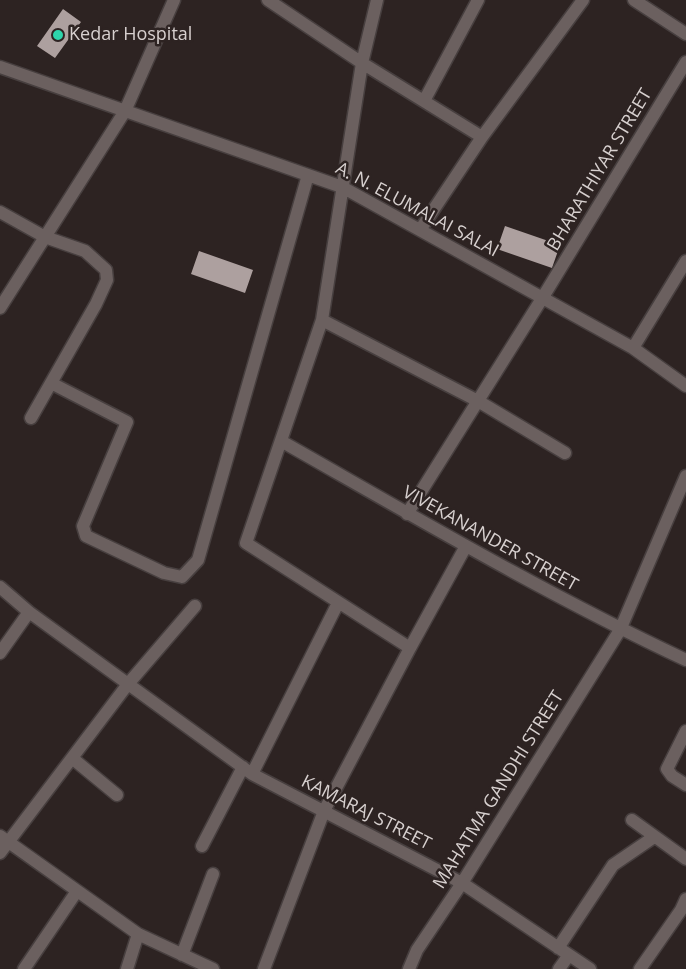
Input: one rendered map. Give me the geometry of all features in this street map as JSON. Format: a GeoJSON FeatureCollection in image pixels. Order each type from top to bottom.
{"type":"FeatureCollection","features":[{"type":"Feature","properties":{"kind":"street"},"geometry":{"type":"LineString","coordinates":[[0,308],[125,111],[174,0]]}},
{"type":"Feature","properties":{"kind":"street"},"geometry":{"type":"LineString","coordinates":[[268,0],[362,63],[482,137]]}},
{"type":"Feature","properties":{"kind":"street"},"geometry":{"type":"LineString","coordinates":[[377,0],[362,63],[322,320],[246,543],[410,648]]}},
{"type":"Feature","properties":{"kind":"street"},"geometry":{"type":"LineString","coordinates":[[424,101],[478,0]]}},
{"type":"Feature","properties":{"kind":"street"},"geometry":{"type":"LineString","coordinates":[[420,230],[482,137],[583,0]]}},
{"type":"Feature","properties":{"kind":"street"},"geometry":{"type":"LineString","coordinates":[[634,0],[686,34]]}},
{"type":"Feature","properties":{"kind":"street","name":"BHARATHIYAR STREET"},"geometry":{"type":"LineString","coordinates":[[407,514],[543,297],[686,62]]}},
{"type":"Feature","properties":{"kind":"street","name":"A. N. ELUMALAI SALAI"},"geometry":{"type":"LineString","coordinates":[[0,67],[342,187],[633,348],[686,386]]}},
{"type":"Feature","properties":{"kind":"street"},"geometry":{"type":"LineString","coordinates":[[51,383],[126,422],[83,526],[86,536],[164,573],[182,577],[198,560],[308,175]]}},
{"type":"Feature","properties":{"kind":"street"},"geometry":{"type":"LineString","coordinates":[[0,212],[45,237],[85,251],[106,270],[107,280],[31,418]]}},
{"type":"Feature","properties":{"kind":"street"},"geometry":{"type":"LineString","coordinates":[[633,348],[686,261]]}},
{"type":"Feature","properties":{"kind":"street"},"geometry":{"type":"LineString","coordinates":[[322,320],[478,400],[565,453]]}},
{"type":"Feature","properties":{"kind":"street","name":"VIVEKANANDER STREET"},"geometry":{"type":"LineString","coordinates":[[281,441],[407,514],[620,630],[686,660]]}},
{"type":"Feature","properties":{"kind":"street","name":"MAHATMA GANDHI STREET"},"geometry":{"type":"LineString","coordinates":[[409,969],[417,950],[462,883],[620,630],[686,476]]}},
{"type":"Feature","properties":{"kind":"street"},"geometry":{"type":"LineString","coordinates":[[264,969],[324,811],[466,546]]}},
{"type":"Feature","properties":{"kind":"street","name":"KAMARAJ STREET"},"geometry":{"type":"LineString","coordinates":[[0,587],[29,612],[248,770],[462,883],[590,969]]}},
{"type":"Feature","properties":{"kind":"street"},"geometry":{"type":"LineString","coordinates":[[202,846],[248,770],[338,603]]}},
{"type":"Feature","properties":{"kind":"street"},"geometry":{"type":"LineString","coordinates":[[0,853],[4,839],[72,758],[128,684],[195,606]]}},
{"type":"Feature","properties":{"kind":"street"},"geometry":{"type":"LineString","coordinates":[[0,652],[29,612]]}},
{"type":"Feature","properties":{"kind":"street"},"geometry":{"type":"LineString","coordinates":[[686,731],[667,769],[672,776],[686,785]]}},
{"type":"Feature","properties":{"kind":"street"},"geometry":{"type":"LineString","coordinates":[[72,758],[117,795]]}},
{"type":"Feature","properties":{"kind":"street"},"geometry":{"type":"LineString","coordinates":[[632,820],[686,859]]}},
{"type":"Feature","properties":{"kind":"street"},"geometry":{"type":"LineString","coordinates":[[559,969],[564,951],[613,865],[654,837]]}},
{"type":"Feature","properties":{"kind":"street"},"geometry":{"type":"LineString","coordinates":[[4,839],[138,934],[182,955],[195,965],[212,969]]}},
{"type":"Feature","properties":{"kind":"street"},"geometry":{"type":"LineString","coordinates":[[182,955],[214,874]]}},
{"type":"Feature","properties":{"kind":"street"},"geometry":{"type":"LineString","coordinates":[[24,969],[77,891]]}},
{"type":"Feature","properties":{"kind":"street"},"geometry":{"type":"LineString","coordinates":[[640,969],[681,910],[686,899]]}},
{"type":"Feature","properties":{"kind":"street"},"geometry":{"type":"LineString","coordinates":[[127,969],[138,934]]}},
{"type":"Feature","properties":{"kind":"building"},"geometry":{"type":"Polygon","coordinates":[[[63,9],[81,22],[55,58],[37,46],[63,9]]]}},
{"type":"Feature","properties":{"kind":"building"},"geometry":{"type":"Polygon","coordinates":[[[505,226],[560,245],[552,268],[497,249],[505,226]]]}},
{"type":"Feature","properties":{"kind":"building"},"geometry":{"type":"Polygon","coordinates":[[[199,251],[253,270],[245,293],[191,274],[199,251]]]}},
{"type":"Feature","properties":{"kind":"place","name":"Kedar Hospital"},"geometry":{"type":"Point","coordinates":[58,35]}}]}
